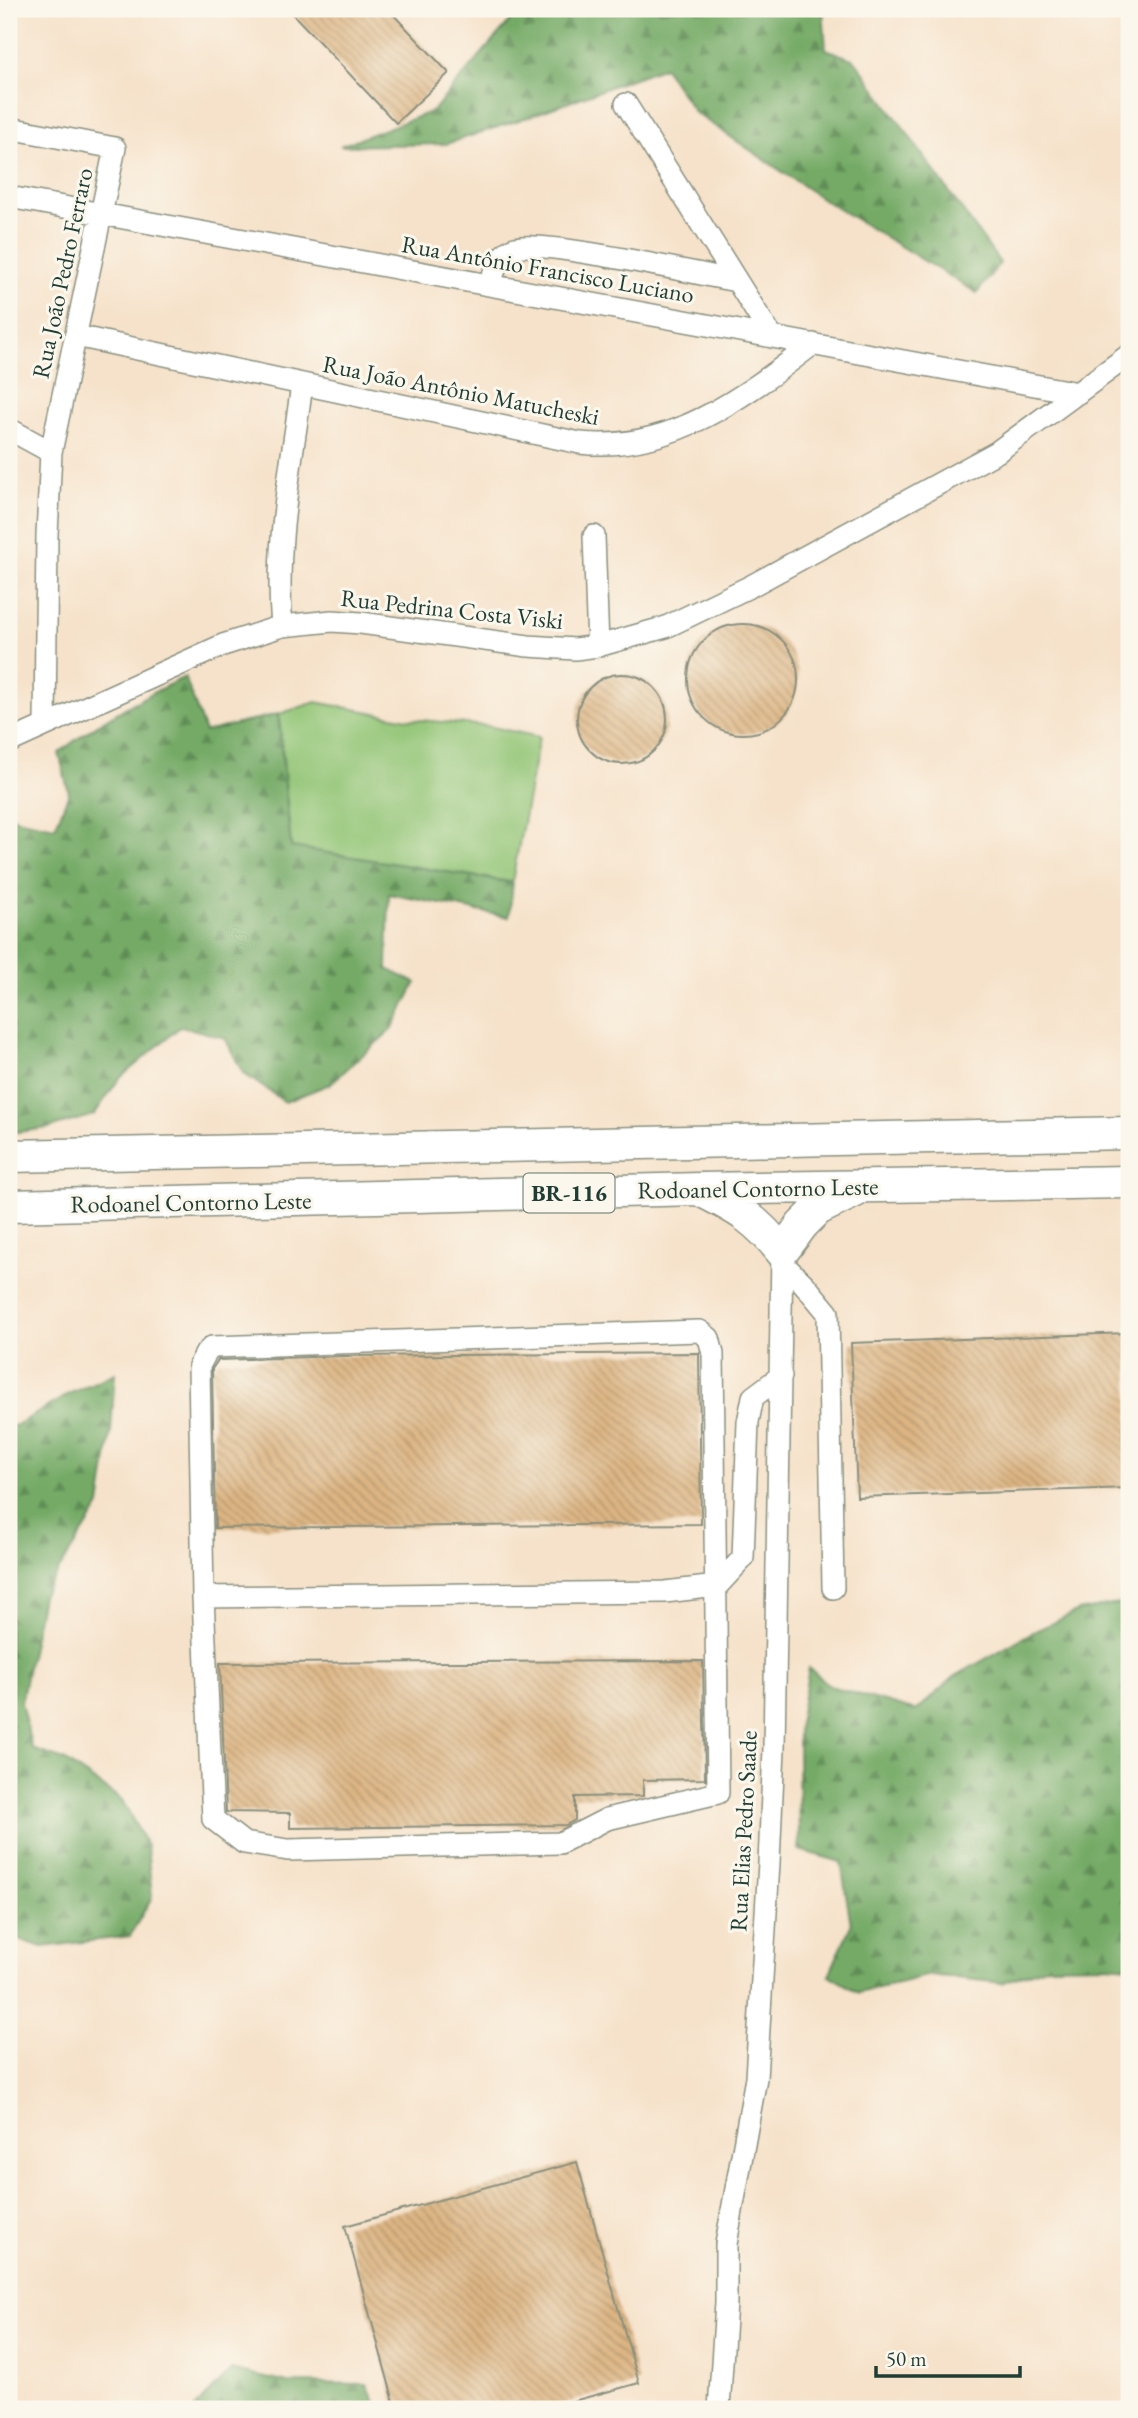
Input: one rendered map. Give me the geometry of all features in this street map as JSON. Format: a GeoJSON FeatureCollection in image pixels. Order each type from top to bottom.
{"type":"FeatureCollection","features":[{"type":"Feature","properties":{"kind":"highway","name":"Rodoanel Contorno Leste"},"geometry":{"type":"LineString","coordinates":[[9,1156],[1129,1133]]}},
{"type":"Feature","properties":{"kind":"highway","name":"Rodoanel Contorno Leste"},"geometry":{"type":"LineString","coordinates":[[9,1206],[700,1189],[1129,1182]]}},
{"type":"Feature","properties":{"kind":"highway"},"geometry":{"type":"LineString","coordinates":[[700,1189],[746,1214],[766,1232],[783,1258],[802,1225],[818,1209],[864,1186]]}},
{"type":"Feature","properties":{"kind":"street"},"geometry":{"type":"LineString","coordinates":[[626,104],[772,337]]}},
{"type":"Feature","properties":{"kind":"street","name":"Rua João Pedro Ferraro"},"geometry":{"type":"LineString","coordinates":[[9,128],[115,148],[51,452],[47,535],[45,724]]}},
{"type":"Feature","properties":{"kind":"street","name":"Rua Antônio Francisco Luciano"},"geometry":{"type":"LineString","coordinates":[[9,197],[1079,393]]}},
{"type":"Feature","properties":{"kind":"street"},"geometry":{"type":"LineString","coordinates":[[491,285],[495,268],[503,256],[523,245],[558,248],[737,281]]}},
{"type":"Feature","properties":{"kind":"street","name":"Rua João Antônio Matucheski"},"geometry":{"type":"LineString","coordinates":[[76,336],[604,446],[628,444],[697,421],[757,387],[813,344]]}},
{"type":"Feature","properties":{"kind":"street","name":"Rua Pedrina Costa Viski"},"geometry":{"type":"LineString","coordinates":[[9,742],[223,645],[282,626],[332,621],[553,648],[598,646],[666,627],[751,586],[998,452],[1129,355]]}},
{"type":"Feature","properties":{"kind":"street"},"geometry":{"type":"LineString","coordinates":[[282,626],[280,593],[283,540],[302,384]]}},
{"type":"Feature","properties":{"kind":"street"},"geometry":{"type":"LineString","coordinates":[[9,429],[51,452]]}},
{"type":"Feature","properties":{"kind":"street"},"geometry":{"type":"LineString","coordinates":[[594,536],[598,646]]}},
{"type":"Feature","properties":{"kind":"street"},"geometry":{"type":"LineString","coordinates":[[783,1258],[828,1313],[833,1588]]}},
{"type":"Feature","properties":{"kind":"street","name":"Rua Elias Pedro Saade"},"geometry":{"type":"LineString","coordinates":[[719,2409],[726,2302],[726,2244],[756,2078],[766,1917],[774,1749],[783,1258]]}},
{"type":"Feature","properties":{"kind":"street"},"geometry":{"type":"LineString","coordinates":[[700,1331],[709,1338],[713,1354],[717,1586],[718,1793],[607,1819],[560,1843],[288,1850],[244,1843],[213,1819],[203,1597],[199,1366],[212,1347],[700,1331]]}},
{"type":"Feature","properties":{"kind":"street"},"geometry":{"type":"LineString","coordinates":[[203,1597],[665,1591],[717,1586],[743,1558],[748,1422],[753,1397],[781,1376]]}},
{"type":"Feature","properties":{"kind":"green space"},"geometry":{"type":"Polygon","coordinates":[[[520,9],[823,9],[826,49],[855,60],[1000,263],[977,293],[821,198],[694,112],[664,67],[446,144],[340,146],[433,111],[520,9]]]}},
{"type":"Feature","properties":{"kind":"green space"},"geometry":{"type":"Polygon","coordinates":[[[185,677],[205,732],[278,714],[291,847],[513,883],[509,917],[389,894],[387,969],[416,983],[392,1029],[330,1084],[285,1102],[243,1073],[225,1038],[181,1026],[119,1079],[94,1115],[49,1128],[9,1133],[9,814],[16,819],[55,827],[69,793],[59,753],[119,711],[185,677]]]}},
{"type":"Feature","properties":{"kind":"green space"},"geometry":{"type":"Polygon","coordinates":[[[316,702],[408,719],[488,726],[539,737],[512,882],[291,847],[279,714],[316,702]]]}},
{"type":"Feature","properties":{"kind":"green space"},"geometry":{"type":"Polygon","coordinates":[[[115,1373],[111,1432],[100,1506],[42,1596],[21,1702],[32,1749],[64,1760],[122,1800],[147,1846],[152,1897],[130,1936],[43,1947],[9,1937],[9,1424],[15,1426],[71,1393],[115,1373]]]}},
{"type":"Feature","properties":{"kind":"green space"},"geometry":{"type":"Polygon","coordinates":[[[1129,1602],[1129,1967],[1047,1966],[1002,1983],[930,1975],[859,1993],[829,1975],[851,1925],[841,1862],[799,1850],[798,1729],[809,1668],[830,1686],[916,1711],[954,1677],[1031,1633],[1078,1611],[1129,1602]]]}},
{"type":"Feature","properties":{"kind":"green space"},"geometry":{"type":"Polygon","coordinates":[[[231,2370],[288,2383],[367,2384],[378,2409],[194,2409],[231,2370]]]}},
{"type":"Feature","properties":{"kind":"building"},"geometry":{"type":"Polygon","coordinates":[[[288,9],[388,9],[449,73],[396,123],[288,9]]]}},
{"type":"Feature","properties":{"kind":"building"},"geometry":{"type":"Polygon","coordinates":[[[743,624],[764,628],[782,640],[794,658],[798,679],[794,700],[782,718],[764,730],[743,734],[722,730],[704,718],[692,700],[688,679],[692,658],[704,640],[722,628],[743,624]]]}},
{"type":"Feature","properties":{"kind":"building"},"geometry":{"type":"Polygon","coordinates":[[[622,674],[639,677],[654,687],[664,702],[667,719],[664,736],[654,751],[639,761],[622,764],[605,761],[590,751],[580,736],[577,719],[580,702],[590,687],[605,677],[622,674]]]}},
{"type":"Feature","properties":{"kind":"building"},"geometry":{"type":"Polygon","coordinates":[[[1129,1333],[1129,1488],[857,1497],[851,1343],[1129,1333]]]}},
{"type":"Feature","properties":{"kind":"building"},"geometry":{"type":"Polygon","coordinates":[[[699,1353],[701,1524],[215,1528],[212,1369],[218,1360],[345,1356],[699,1353]]]}},
{"type":"Feature","properties":{"kind":"building"},"geometry":{"type":"Polygon","coordinates":[[[703,1661],[705,1779],[643,1780],[643,1796],[575,1797],[575,1820],[566,1825],[290,1828],[290,1813],[226,1812],[220,1663],[703,1661]]]}},
{"type":"Feature","properties":{"kind":"building"},"geometry":{"type":"Polygon","coordinates":[[[577,2162],[639,2383],[544,2409],[396,2409],[345,2226],[577,2162]]]}}]}
